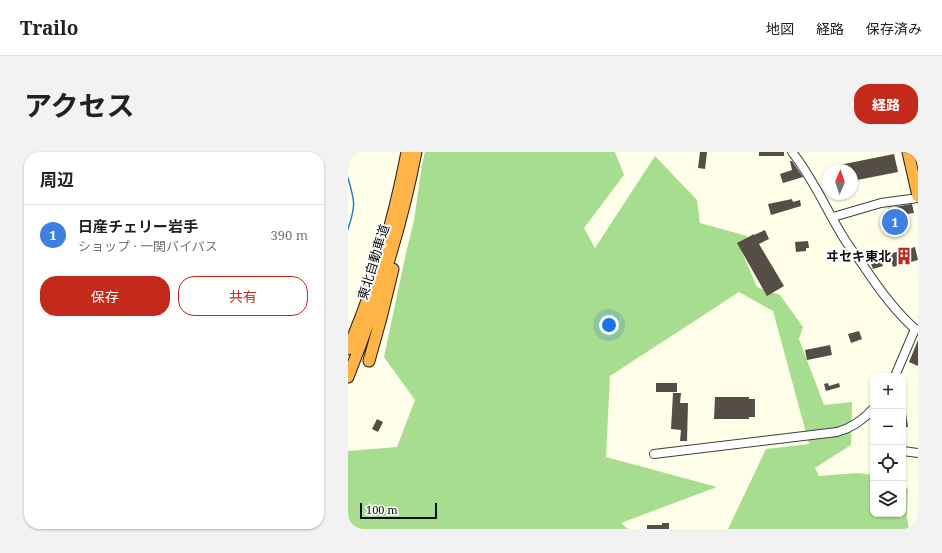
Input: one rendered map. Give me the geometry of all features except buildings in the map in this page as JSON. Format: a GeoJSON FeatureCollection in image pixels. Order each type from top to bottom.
{"type":"FeatureCollection","features":[{"type":"Feature","properties":{"kind":"highway","name":"東北自動車道"},"geometry":{"type":"LineString","coordinates":[[348,377],[379,293],[407,196],[409,165],[407,152]]}},
{"type":"Feature","properties":{"kind":"highway","name":"東北自動車道"},"geometry":{"type":"LineString","coordinates":[[348,349],[370,291],[385,244],[398,195],[409,165],[416,152]]}},
{"type":"Feature","properties":{"kind":"highway"},"geometry":{"type":"LineString","coordinates":[[908,152],[918,197]]}},
{"type":"Feature","properties":{"kind":"highway"},"geometry":{"type":"LineString","coordinates":[[368,361],[388,293],[400,240],[407,196]]}},
{"type":"Feature","properties":{"kind":"street"},"geometry":{"type":"LineString","coordinates":[[792,152],[804,168],[846,241],[871,278],[900,314],[917,329],[895,373]]}},
{"type":"Feature","properties":{"kind":"street"},"geometry":{"type":"LineString","coordinates":[[833,217],[881,203],[918,197]]}},
{"type":"Feature","properties":{"kind":"street"},"geometry":{"type":"LineString","coordinates":[[654,454],[837,432],[858,423],[872,409]]}},
{"type":"Feature","properties":{"kind":"street"},"geometry":{"type":"LineString","coordinates":[[906,451],[918,453]]}},
{"type":"Feature","properties":{"kind":"green space"},"geometry":{"type":"Polygon","coordinates":[[[425,152],[615,152],[624,175],[584,228],[595,248],[655,156],[697,200],[700,223],[747,236],[742,252],[757,287],[780,295],[803,327],[799,339],[824,405],[852,402],[851,445],[815,468],[819,476],[858,473],[870,475],[870,517],[906,517],[906,488],[908,489],[907,517],[909,529],[728,529],[766,449],[809,444],[773,311],[739,292],[610,376],[606,457],[717,487],[621,523],[628,529],[348,529],[348,451],[397,447],[415,400],[384,357],[414,221],[425,152]]]}},
{"type":"Feature","properties":{"kind":"waterway"},"geometry":{"type":"LineString","coordinates":[[348,178],[354,204],[348,229]]}},
{"type":"Feature","properties":{"kind":"place","name":"日産チェリー岩手"},"geometry":{"type":"Point","coordinates":[895,222]}},
{"type":"Feature","properties":{"kind":"place","name":"ヰセキ東北"},"geometry":{"type":"Point","coordinates":[904,256]}}]}
